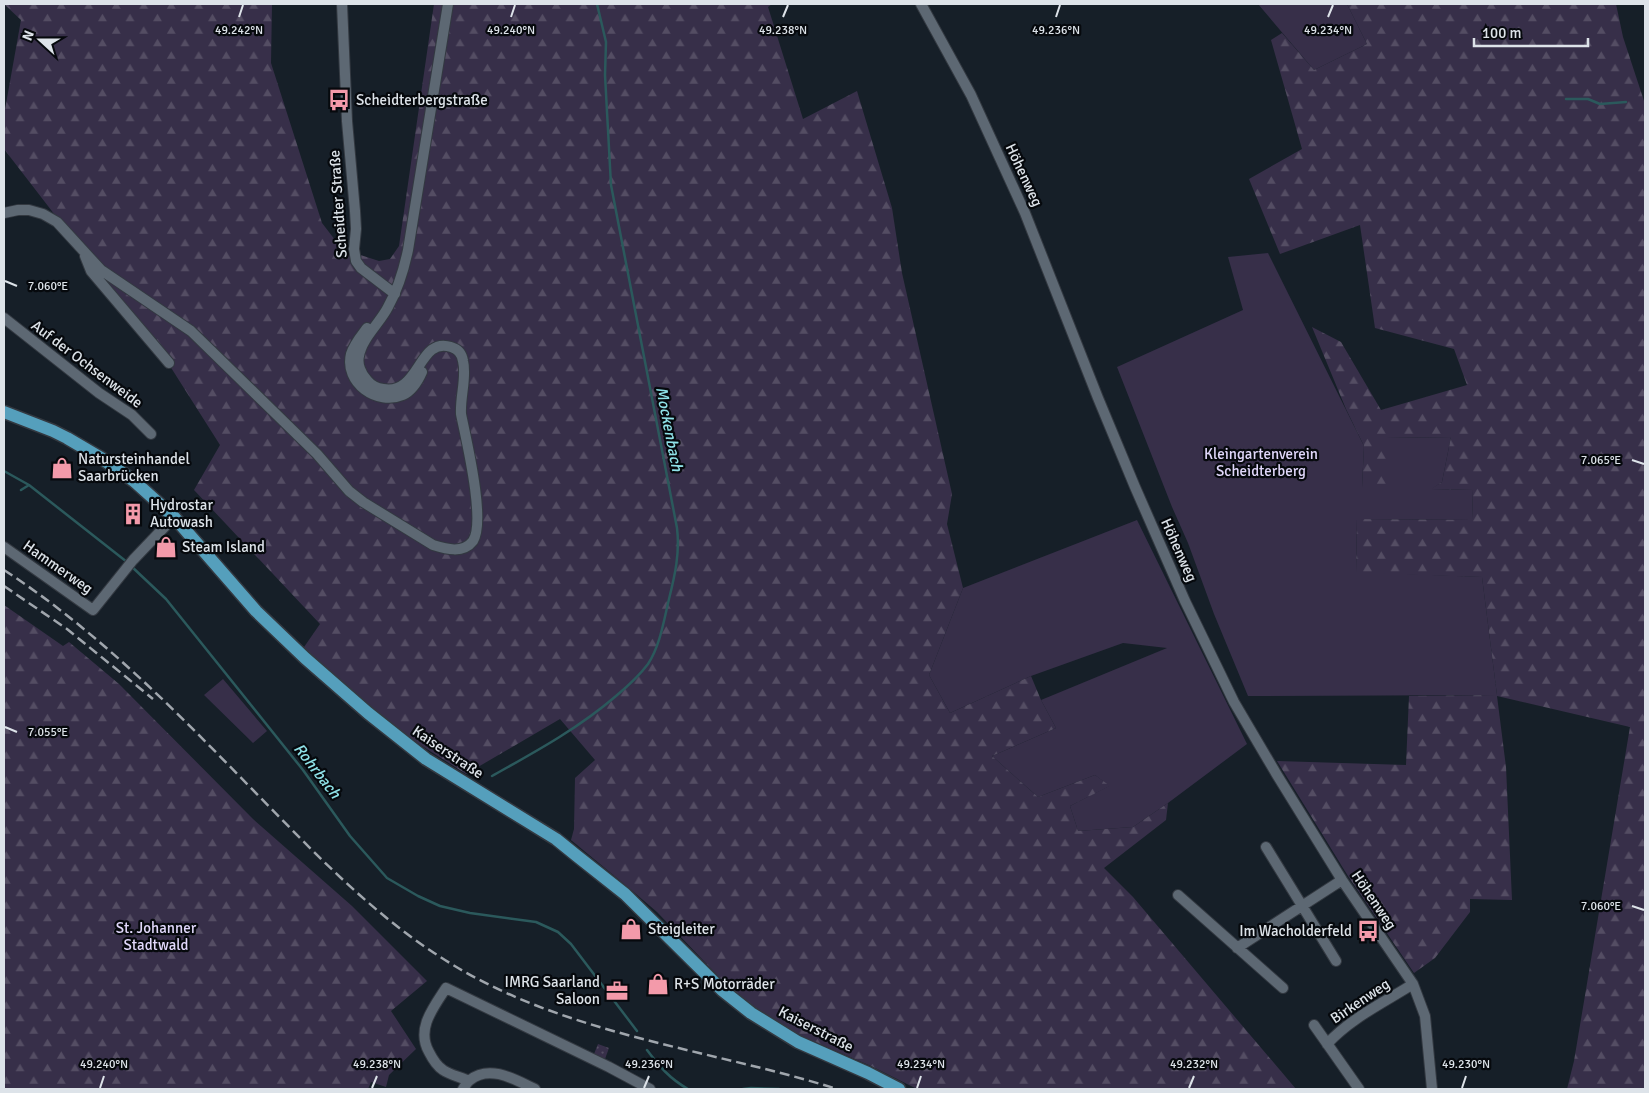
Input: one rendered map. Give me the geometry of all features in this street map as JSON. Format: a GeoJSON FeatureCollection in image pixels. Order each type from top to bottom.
{"type":"FeatureCollection","features":[{"type":"Feature","properties":{"kind":"main road","name":"Kaiserstraße"},"geometry":{"type":"LineString","coordinates":[[4,412],[53,431],[101,458],[145,490],[174,517],[284,639],[360,707],[413,750],[556,839],[624,894],[722,990],[750,1013],[798,1042],[899,1089]]}},
{"type":"Feature","properties":{"kind":"street","name":"Scheidter Straße"},"geometry":{"type":"LineString","coordinates":[[342,4],[347,121],[355,210],[354,249],[356,261],[361,268],[394,294]]}},
{"type":"Feature","properties":{"kind":"street"},"geometry":{"type":"LineString","coordinates":[[4,212],[24,210],[43,214],[56,222],[101,270],[191,331],[294,433],[318,454],[349,491],[362,502],[433,545],[461,549],[472,541],[477,533],[478,520],[472,472],[461,414],[460,398],[464,367],[461,354],[455,348],[444,345],[435,348],[427,353],[411,378],[400,387],[388,390],[373,386],[363,376],[359,355],[389,306],[403,273],[448,4]]}},
{"type":"Feature","properties":{"kind":"street","name":"Höhenweg"},"geometry":{"type":"LineString","coordinates":[[921,4],[971,95],[1025,213],[1098,398],[1185,601],[1234,702],[1342,880],[1413,984],[1425,1016],[1432,1089]]}},
{"type":"Feature","properties":{"kind":"street"},"geometry":{"type":"LineString","coordinates":[[82,248],[91,271],[169,362]]}},
{"type":"Feature","properties":{"kind":"street","name":"Auf der Ochsenweide"},"geometry":{"type":"LineString","coordinates":[[4,318],[98,393],[132,416],[151,434]]}},
{"type":"Feature","properties":{"kind":"street","name":"Hammerweg"},"geometry":{"type":"LineString","coordinates":[[4,547],[93,610],[130,564],[174,517]]}},
{"type":"Feature","properties":{"kind":"street"},"geometry":{"type":"LineString","coordinates":[[1266,847],[1336,961]]}},
{"type":"Feature","properties":{"kind":"street"},"geometry":{"type":"LineString","coordinates":[[1237,948],[1342,880]]}},
{"type":"Feature","properties":{"kind":"street"},"geometry":{"type":"LineString","coordinates":[[1178,895],[1283,988]]}},
{"type":"Feature","properties":{"kind":"street","name":"Birkenweg"},"geometry":{"type":"LineString","coordinates":[[1327,1044],[1337,1033],[1364,1013],[1413,984]]}},
{"type":"Feature","properties":{"kind":"street"},"geometry":{"type":"LineString","coordinates":[[535,1089],[505,1076],[488,1074],[480,1075],[466,1085],[443,1070],[433,1059],[425,1046],[423,1032],[428,1018],[446,988],[609,1067],[650,1089]]}},
{"type":"Feature","properties":{"kind":"street","name":"Birkenweg"},"geometry":{"type":"LineString","coordinates":[[1314,1025],[1359,1089]]}},
{"type":"Feature","properties":{"kind":"green space"},"geometry":{"type":"Polygon","coordinates":[[[4,4],[272,4],[271,63],[322,223],[342,249],[379,261],[390,259],[399,246],[434,4],[772,4],[768,7],[803,119],[857,91],[892,208],[902,273],[952,494],[947,524],[963,588],[929,675],[950,713],[1031,676],[1056,728],[992,756],[1038,797],[1095,775],[1110,786],[1070,806],[1078,831],[1133,827],[1168,803],[1166,820],[1104,868],[1133,897],[1296,1089],[917,1089],[871,1066],[801,1036],[753,1007],[721,979],[657,912],[571,840],[574,829],[575,778],[595,760],[560,719],[466,774],[389,725],[302,650],[320,624],[194,490],[220,445],[163,355],[4,149],[4,115],[21,20],[4,4]]]}},
{"type":"Feature","properties":{"kind":"green space"},"geometry":{"type":"Polygon","coordinates":[[[1258,4],[1347,4],[1367,44],[1314,70],[1258,4]]]}},
{"type":"Feature","properties":{"kind":"green space"},"geometry":{"type":"Polygon","coordinates":[[[1347,4],[1616,4],[1623,37],[1645,104],[1645,1089],[1567,1089],[1574,1061],[1630,727],[1497,696],[1506,767],[1512,900],[1470,899],[1470,912],[1435,958],[1414,973],[1348,876],[1277,761],[1406,765],[1409,696],[1497,695],[1482,577],[1356,573],[1357,519],[1472,520],[1473,490],[1431,489],[1442,482],[1451,437],[1386,438],[1386,488],[1362,488],[1364,446],[1346,409],[1312,327],[1341,342],[1381,410],[1467,385],[1454,349],[1375,328],[1360,225],[1280,254],[1249,179],[1302,149],[1271,40],[1282,33],[1314,70],[1367,44],[1347,4]]]}},
{"type":"Feature","properties":{"kind":"green space","name":"Kleingartenverein Scheidterberg"},"geometry":{"type":"Polygon","coordinates":[[[1268,253],[1364,446],[1362,488],[1386,488],[1386,438],[1451,437],[1442,482],[1432,489],[1473,490],[1472,520],[1357,519],[1356,572],[1482,577],[1497,695],[1248,696],[1117,367],[1243,310],[1228,257],[1268,253]]]}},
{"type":"Feature","properties":{"kind":"green space"},"geometry":{"type":"Polygon","coordinates":[[[1137,520],[1247,744],[1133,827],[1078,831],[1070,806],[1109,786],[1095,775],[1038,797],[992,756],[1056,728],[1041,700],[1167,648],[1123,643],[1031,676],[950,713],[929,675],[963,588],[1137,520]]]}},
{"type":"Feature","properties":{"kind":"green space","name":"St. Johanner Stadtwald"},"geometry":{"type":"Polygon","coordinates":[[[4,605],[63,646],[69,642],[119,684],[253,819],[352,906],[427,981],[391,1011],[416,1049],[389,1075],[386,1087],[371,1082],[368,1089],[4,1089],[4,605]]]}},
{"type":"Feature","properties":{"kind":"green space"},"geometry":{"type":"Polygon","coordinates":[[[223,679],[267,731],[253,743],[204,695],[223,679]]]}},
{"type":"Feature","properties":{"kind":"green space"},"geometry":{"type":"Polygon","coordinates":[[[598,1044],[609,1048],[605,1059],[594,1054],[598,1044]]]}},
{"type":"Feature","properties":{"kind":"waterway","name":"Mockenbach"},"geometry":{"type":"LineString","coordinates":[[492,776],[587,719],[641,673],[652,657],[659,641],[676,564],[677,528],[611,185],[605,75],[606,42],[597,4]]}},
{"type":"Feature","properties":{"kind":"waterway"},"geometry":{"type":"LineString","coordinates":[[1566,99],[1588,99],[1600,104],[1626,102]]}},
{"type":"Feature","properties":{"kind":"waterway","name":"Rohrbach"},"geometry":{"type":"LineString","coordinates":[[4,471],[29,485],[127,562]]}},
{"type":"Feature","properties":{"kind":"waterway"},"geometry":{"type":"LineString","coordinates":[[21,490],[29,485]]}},
{"type":"Feature","properties":{"kind":"waterway","name":"Rohrbach"},"geometry":{"type":"LineString","coordinates":[[131,566],[166,599],[303,770],[350,836],[387,878],[440,906],[470,913],[536,922],[558,932],[571,944],[637,1031]]}},
{"type":"Feature","properties":{"kind":"waterway","name":"Rohrbach"},"geometry":{"type":"LineString","coordinates":[[647,1050],[665,1072],[688,1089]]}},
{"type":"Feature","properties":{"kind":"waterway","name":"Rohrbach"},"geometry":{"type":"LineString","coordinates":[[743,1089],[779,1089]]}},
{"type":"Feature","properties":{"kind":"railway"},"geometry":{"type":"LineString","coordinates":[[4,570],[38,593],[102,644],[192,728],[342,879],[391,922],[445,960],[490,985],[538,1006],[586,1023],[837,1089]]}},
{"type":"Feature","properties":{"kind":"railway"},"geometry":{"type":"LineString","coordinates":[[4,586],[67,629],[153,699]]}},
{"type":"Feature","properties":{"kind":"place","name":"Scheidterbergstraße"},"geometry":{"type":"Point","coordinates":[339,100]}},
{"type":"Feature","properties":{"kind":"place","name":"Natursteinhandel Saarbrücken"},"geometry":{"type":"Point","coordinates":[62,468]}},
{"type":"Feature","properties":{"kind":"place","name":"Hydrostar Autowash"},"geometry":{"type":"Point","coordinates":[133,514]}},
{"type":"Feature","properties":{"kind":"place","name":"Steam Island"},"geometry":{"type":"Point","coordinates":[166,547]}},
{"type":"Feature","properties":{"kind":"place","name":"Steigleiter"},"geometry":{"type":"Point","coordinates":[631,929]}},
{"type":"Feature","properties":{"kind":"place","name":"Im Wacholderfeld"},"geometry":{"type":"Point","coordinates":[1368,931]}},
{"type":"Feature","properties":{"kind":"place","name":"R+S Motorräder"},"geometry":{"type":"Point","coordinates":[658,984]}},
{"type":"Feature","properties":{"kind":"place","name":"IMRG Saarland Saloon"},"geometry":{"type":"Point","coordinates":[617,991]}}]}
